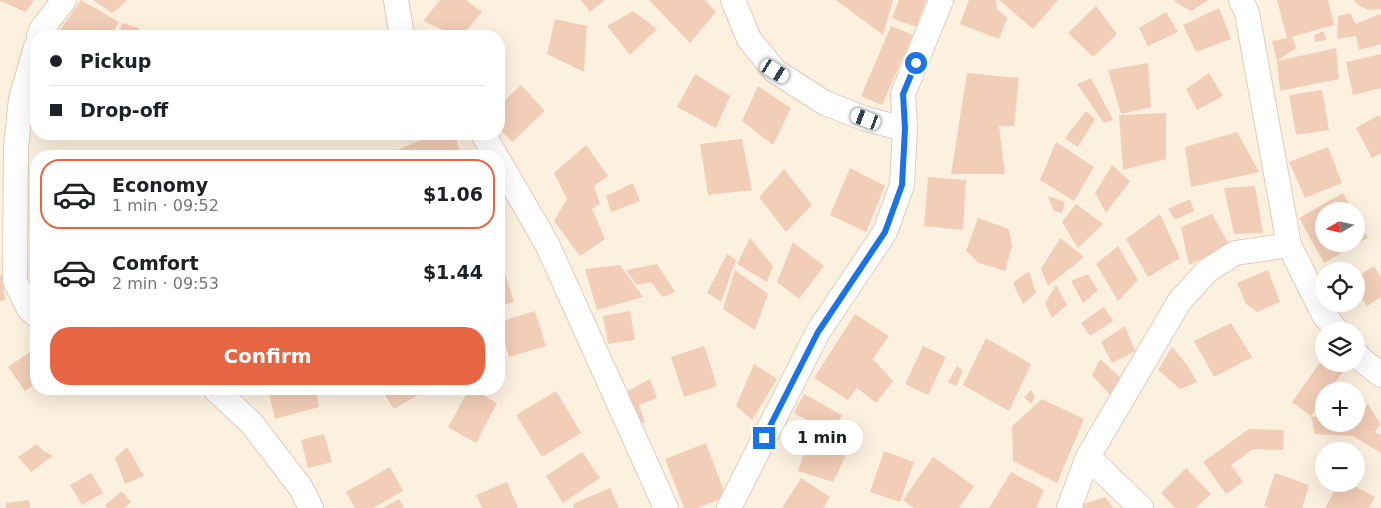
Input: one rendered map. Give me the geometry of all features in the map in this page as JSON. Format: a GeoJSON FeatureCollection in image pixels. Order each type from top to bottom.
{"type":"FeatureCollection","features":[{"type":"Feature","properties":{"kind":"street"},"geometry":{"type":"LineString","coordinates":[[41,30],[64,0]]}},
{"type":"Feature","properties":{"kind":"street"},"geometry":{"type":"LineString","coordinates":[[396,0],[401,30]]}},
{"type":"Feature","properties":{"kind":"street"},"geometry":{"type":"LineString","coordinates":[[733,0],[749,39],[775,71],[825,103],[866,119],[905,128]]}},
{"type":"Feature","properties":{"kind":"street"},"geometry":{"type":"LineString","coordinates":[[729,508],[818,332],[885,232],[902,185],[905,128],[903,94],[942,0]]}},
{"type":"Feature","properties":{"kind":"street"},"geometry":{"type":"LineString","coordinates":[[1241,0],[1246,13],[1289,244],[1324,315],[1330,322]]}},
{"type":"Feature","properties":{"kind":"street"},"geometry":{"type":"LineString","coordinates":[[30,68],[21,99],[17,138],[15,233],[15,281],[30,310]]}},
{"type":"Feature","properties":{"kind":"street"},"geometry":{"type":"LineString","coordinates":[[505,171],[547,244],[666,508]]}},
{"type":"Feature","properties":{"kind":"street"},"geometry":{"type":"LineString","coordinates":[[1069,508],[1088,457],[1179,302],[1207,271],[1235,253],[1289,244]]}},
{"type":"Feature","properties":{"kind":"street"},"geometry":{"type":"LineString","coordinates":[[1365,362],[1381,375]]}},
{"type":"Feature","properties":{"kind":"street"},"geometry":{"type":"LineString","coordinates":[[221,395],[252,424],[301,488],[311,508]]}},
{"type":"Feature","properties":{"kind":"street"},"geometry":{"type":"LineString","coordinates":[[1088,457],[1141,508]]}},
{"type":"Feature","properties":{"kind":"building"},"geometry":{"type":"Polygon","coordinates":[[[0,0],[34,0],[26,12],[0,0]]]}},
{"type":"Feature","properties":{"kind":"building"},"geometry":{"type":"Polygon","coordinates":[[[81,0],[119,22],[114,30],[60,30],[81,0]]]}},
{"type":"Feature","properties":{"kind":"building"},"geometry":{"type":"Polygon","coordinates":[[[93,0],[126,0],[127,1],[112,13],[93,0]]]}},
{"type":"Feature","properties":{"kind":"building"},"geometry":{"type":"Polygon","coordinates":[[[440,0],[466,0],[482,12],[467,30],[443,30],[423,21],[440,0]]]}},
{"type":"Feature","properties":{"kind":"building"},"geometry":{"type":"Polygon","coordinates":[[[581,0],[605,0],[590,12],[581,0]]]}},
{"type":"Feature","properties":{"kind":"building"},"geometry":{"type":"Polygon","coordinates":[[[649,0],[705,0],[716,12],[690,43],[649,0]]]}},
{"type":"Feature","properties":{"kind":"building"},"geometry":{"type":"Polygon","coordinates":[[[836,0],[893,0],[883,35],[836,0]]]}},
{"type":"Feature","properties":{"kind":"building"},"geometry":{"type":"Polygon","coordinates":[[[899,0],[926,0],[916,27],[892,18],[899,0]]]}},
{"type":"Feature","properties":{"kind":"building"},"geometry":{"type":"Polygon","coordinates":[[[969,0],[996,0],[997,9],[1007,18],[999,39],[960,24],[969,0]]]}},
{"type":"Feature","properties":{"kind":"building"},"geometry":{"type":"Polygon","coordinates":[[[999,0],[1058,0],[1033,29],[999,0]]]}},
{"type":"Feature","properties":{"kind":"building"},"geometry":{"type":"Polygon","coordinates":[[[1209,0],[1191,11],[1173,1],[1209,0]]]}},
{"type":"Feature","properties":{"kind":"building"},"geometry":{"type":"Polygon","coordinates":[[[1277,0],[1328,0],[1334,25],[1287,38],[1277,0]]]}},
{"type":"Feature","properties":{"kind":"building"},"geometry":{"type":"Polygon","coordinates":[[[1353,0],[1381,0],[1381,9],[1369,10],[1353,0]]]}},
{"type":"Feature","properties":{"kind":"building"},"geometry":{"type":"Polygon","coordinates":[[[1096,6],[1117,34],[1093,57],[1068,33],[1096,6]]]}},
{"type":"Feature","properties":{"kind":"building"},"geometry":{"type":"Polygon","coordinates":[[[1219,8],[1231,39],[1196,52],[1183,25],[1219,8]]]}},
{"type":"Feature","properties":{"kind":"building"},"geometry":{"type":"Polygon","coordinates":[[[633,11],[657,29],[630,55],[607,26],[633,11]]]}},
{"type":"Feature","properties":{"kind":"building"},"geometry":{"type":"Polygon","coordinates":[[[1166,12],[1178,32],[1148,46],[1139,28],[1166,12]]]}},
{"type":"Feature","properties":{"kind":"building"},"geometry":{"type":"Polygon","coordinates":[[[1350,13],[1356,24],[1379,14],[1381,15],[1381,44],[1359,50],[1356,36],[1337,39],[1338,16],[1350,13]]]}},
{"type":"Feature","properties":{"kind":"building"},"geometry":{"type":"Polygon","coordinates":[[[555,19],[587,26],[584,72],[547,54],[555,19]]]}},
{"type":"Feature","properties":{"kind":"building"},"geometry":{"type":"Polygon","coordinates":[[[122,23],[139,28],[138,30],[120,30],[122,23]]]}},
{"type":"Feature","properties":{"kind":"building"},"geometry":{"type":"Polygon","coordinates":[[[891,26],[913,35],[882,105],[861,96],[891,26]]]}},
{"type":"Feature","properties":{"kind":"building"},"geometry":{"type":"Polygon","coordinates":[[[1324,31],[1326,40],[1315,42],[1314,35],[1324,31]]]}},
{"type":"Feature","properties":{"kind":"building"},"geometry":{"type":"Polygon","coordinates":[[[1292,37],[1296,48],[1277,61],[1272,41],[1292,37]]]}},
{"type":"Feature","properties":{"kind":"building"},"geometry":{"type":"Polygon","coordinates":[[[1336,48],[1339,79],[1280,91],[1277,61],[1336,48]]]}},
{"type":"Feature","properties":{"kind":"building"},"geometry":{"type":"Polygon","coordinates":[[[1381,54],[1381,88],[1353,95],[1346,62],[1381,54]]]}},
{"type":"Feature","properties":{"kind":"building"},"geometry":{"type":"Polygon","coordinates":[[[1148,63],[1151,107],[1121,114],[1108,70],[1148,63]]]}},
{"type":"Feature","properties":{"kind":"building"},"geometry":{"type":"Polygon","coordinates":[[[967,73],[1019,78],[1014,126],[999,126],[1005,174],[951,174],[967,73]]]}},
{"type":"Feature","properties":{"kind":"building"},"geometry":{"type":"Polygon","coordinates":[[[1209,73],[1223,96],[1197,110],[1186,89],[1209,73]]]}},
{"type":"Feature","properties":{"kind":"building"},"geometry":{"type":"Polygon","coordinates":[[[695,74],[730,96],[716,128],[677,107],[695,74]]]}},
{"type":"Feature","properties":{"kind":"building"},"geometry":{"type":"Polygon","coordinates":[[[1091,78],[1113,120],[1104,123],[1077,84],[1091,78]]]}},
{"type":"Feature","properties":{"kind":"building"},"geometry":{"type":"Polygon","coordinates":[[[521,85],[545,111],[512,142],[505,134],[505,100],[521,85]]]}},
{"type":"Feature","properties":{"kind":"building"},"geometry":{"type":"Polygon","coordinates":[[[758,86],[791,108],[773,145],[742,121],[758,86]]]}},
{"type":"Feature","properties":{"kind":"building"},"geometry":{"type":"Polygon","coordinates":[[[1322,90],[1329,130],[1296,135],[1289,95],[1322,90]]]}},
{"type":"Feature","properties":{"kind":"building"},"geometry":{"type":"Polygon","coordinates":[[[1086,111],[1095,119],[1078,147],[1065,138],[1086,111]]]}},
{"type":"Feature","properties":{"kind":"building"},"geometry":{"type":"Polygon","coordinates":[[[1166,113],[1166,159],[1123,170],[1119,115],[1166,113]]]}},
{"type":"Feature","properties":{"kind":"building"},"geometry":{"type":"Polygon","coordinates":[[[1379,115],[1381,119],[1381,153],[1372,158],[1356,128],[1379,115]]]}},
{"type":"Feature","properties":{"kind":"building"},"geometry":{"type":"Polygon","coordinates":[[[1237,132],[1259,172],[1191,187],[1185,147],[1237,132]]]}},
{"type":"Feature","properties":{"kind":"building"},"geometry":{"type":"Polygon","coordinates":[[[742,139],[752,190],[708,195],[700,144],[742,139]]]}},
{"type":"Feature","properties":{"kind":"building"},"geometry":{"type":"Polygon","coordinates":[[[421,140],[457,140],[459,150],[397,150],[421,140]]]}},
{"type":"Feature","properties":{"kind":"building"},"geometry":{"type":"Polygon","coordinates":[[[1056,142],[1094,167],[1074,201],[1040,180],[1056,142]]]}},
{"type":"Feature","properties":{"kind":"building"},"geometry":{"type":"Polygon","coordinates":[[[586,145],[608,176],[594,186],[600,204],[592,209],[605,239],[580,256],[554,221],[567,199],[554,173],[586,145]]]}},
{"type":"Feature","properties":{"kind":"building"},"geometry":{"type":"Polygon","coordinates":[[[1328,147],[1342,183],[1305,198],[1289,162],[1328,147]]]}},
{"type":"Feature","properties":{"kind":"building"},"geometry":{"type":"Polygon","coordinates":[[[1112,165],[1130,181],[1106,213],[1095,193],[1112,165]]]}},
{"type":"Feature","properties":{"kind":"building"},"geometry":{"type":"Polygon","coordinates":[[[850,168],[885,186],[866,232],[830,215],[850,168]]]}},
{"type":"Feature","properties":{"kind":"building"},"geometry":{"type":"Polygon","coordinates":[[[784,169],[812,205],[786,232],[759,197],[784,169]]]}},
{"type":"Feature","properties":{"kind":"building"},"geometry":{"type":"Polygon","coordinates":[[[928,177],[966,180],[963,230],[924,226],[928,177]]]}},
{"type":"Feature","properties":{"kind":"building"},"geometry":{"type":"Polygon","coordinates":[[[633,183],[640,201],[611,212],[606,196],[633,183]]]}},
{"type":"Feature","properties":{"kind":"building"},"geometry":{"type":"Polygon","coordinates":[[[1255,186],[1263,233],[1234,234],[1224,188],[1255,186]]]}},
{"type":"Feature","properties":{"kind":"building"},"geometry":{"type":"Polygon","coordinates":[[[1343,193],[1348,202],[1327,202],[1343,193]]]}},
{"type":"Feature","properties":{"kind":"building"},"geometry":{"type":"Polygon","coordinates":[[[1048,196],[1065,202],[1062,213],[1054,211],[1048,196]]]}},
{"type":"Feature","properties":{"kind":"building"},"geometry":{"type":"Polygon","coordinates":[[[1190,199],[1194,211],[1175,220],[1168,209],[1190,199]]]}},
{"type":"Feature","properties":{"kind":"building"},"geometry":{"type":"Polygon","coordinates":[[[1076,204],[1103,224],[1078,248],[1062,222],[1076,204]]]}},
{"type":"Feature","properties":{"kind":"building"},"geometry":{"type":"Polygon","coordinates":[[[1315,209],[1315,247],[1299,218],[1315,209]]]}},
{"type":"Feature","properties":{"kind":"building"},"geometry":{"type":"Polygon","coordinates":[[[1160,214],[1180,258],[1148,277],[1126,239],[1160,214]]]}},
{"type":"Feature","properties":{"kind":"building"},"geometry":{"type":"Polygon","coordinates":[[[1212,214],[1229,245],[1189,265],[1181,227],[1212,214]]]}},
{"type":"Feature","properties":{"kind":"building"},"geometry":{"type":"Polygon","coordinates":[[[978,218],[1009,229],[1012,246],[1005,271],[979,263],[966,251],[978,218]]]}},
{"type":"Feature","properties":{"kind":"building"},"geometry":{"type":"Polygon","coordinates":[[[750,238],[773,266],[767,282],[737,264],[750,238]]]}},
{"type":"Feature","properties":{"kind":"building"},"geometry":{"type":"Polygon","coordinates":[[[1060,238],[1084,257],[1048,286],[1041,269],[1060,238]]]}},
{"type":"Feature","properties":{"kind":"building"},"geometry":{"type":"Polygon","coordinates":[[[793,242],[824,266],[799,299],[777,282],[793,242]]]}},
{"type":"Feature","properties":{"kind":"building"},"geometry":{"type":"Polygon","coordinates":[[[1118,246],[1138,280],[1118,301],[1096,264],[1118,246]]]}},
{"type":"Feature","properties":{"kind":"building"},"geometry":{"type":"Polygon","coordinates":[[[1318,252],[1343,252],[1326,262],[1323,262],[1318,252]]]}},
{"type":"Feature","properties":{"kind":"building"},"geometry":{"type":"Polygon","coordinates":[[[727,254],[736,260],[721,302],[707,293],[727,254]]]}},
{"type":"Feature","properties":{"kind":"building"},"geometry":{"type":"Polygon","coordinates":[[[657,264],[675,292],[663,297],[651,282],[637,285],[626,270],[657,264]]]}},
{"type":"Feature","properties":{"kind":"building"},"geometry":{"type":"Polygon","coordinates":[[[620,265],[643,297],[597,310],[585,269],[620,265]]]}},
{"type":"Feature","properties":{"kind":"building"},"geometry":{"type":"Polygon","coordinates":[[[1374,266],[1381,277],[1381,297],[1367,306],[1365,303],[1365,272],[1374,266]]]}},
{"type":"Feature","properties":{"kind":"building"},"geometry":{"type":"Polygon","coordinates":[[[735,270],[768,294],[755,330],[723,309],[735,270]]]}},
{"type":"Feature","properties":{"kind":"building"},"geometry":{"type":"Polygon","coordinates":[[[1268,270],[1280,302],[1257,312],[1246,304],[1237,283],[1268,270]]]}},
{"type":"Feature","properties":{"kind":"building"},"geometry":{"type":"Polygon","coordinates":[[[1029,271],[1036,293],[1023,304],[1013,283],[1029,271]]]}},
{"type":"Feature","properties":{"kind":"building"},"geometry":{"type":"Polygon","coordinates":[[[505,273],[514,302],[505,305],[505,273]]]}},
{"type":"Feature","properties":{"kind":"building"},"geometry":{"type":"Polygon","coordinates":[[[1088,274],[1098,290],[1083,303],[1071,281],[1088,274]]]}},
{"type":"Feature","properties":{"kind":"building"},"geometry":{"type":"Polygon","coordinates":[[[0,275],[2,275],[5,300],[0,301],[0,275]]]}},
{"type":"Feature","properties":{"kind":"building"},"geometry":{"type":"Polygon","coordinates":[[[1056,285],[1067,305],[1052,318],[1045,303],[1056,285]]]}},
{"type":"Feature","properties":{"kind":"building"},"geometry":{"type":"Polygon","coordinates":[[[1104,307],[1113,321],[1090,336],[1081,323],[1104,307]]]}},
{"type":"Feature","properties":{"kind":"building"},"geometry":{"type":"Polygon","coordinates":[[[535,311],[546,346],[509,357],[505,343],[505,320],[535,311]]]}},
{"type":"Feature","properties":{"kind":"building"},"geometry":{"type":"Polygon","coordinates":[[[630,311],[635,340],[608,344],[603,316],[630,311]]]}},
{"type":"Feature","properties":{"kind":"building"},"geometry":{"type":"Polygon","coordinates":[[[855,314],[889,336],[873,359],[893,381],[876,403],[857,388],[848,400],[814,378],[855,314]]]}},
{"type":"Feature","properties":{"kind":"building"},"geometry":{"type":"Polygon","coordinates":[[[1231,323],[1252,357],[1214,377],[1194,341],[1231,323]]]}},
{"type":"Feature","properties":{"kind":"building"},"geometry":{"type":"Polygon","coordinates":[[[1125,326],[1135,351],[1112,363],[1101,342],[1125,326]]]}},
{"type":"Feature","properties":{"kind":"building"},"geometry":{"type":"Polygon","coordinates":[[[986,338],[1031,364],[1009,411],[963,385],[986,338]]]}},
{"type":"Feature","properties":{"kind":"building"},"geometry":{"type":"Polygon","coordinates":[[[704,346],[717,386],[684,397],[671,357],[704,346]]]}},
{"type":"Feature","properties":{"kind":"building"},"geometry":{"type":"Polygon","coordinates":[[[923,346],[946,357],[928,395],[905,384],[923,346]]]}},
{"type":"Feature","properties":{"kind":"building"},"geometry":{"type":"Polygon","coordinates":[[[1172,347],[1187,365],[1197,382],[1180,389],[1158,370],[1172,347]]]}},
{"type":"Feature","properties":{"kind":"building"},"geometry":{"type":"Polygon","coordinates":[[[30,352],[30,387],[25,391],[8,367],[30,352]]]}},
{"type":"Feature","properties":{"kind":"building"},"geometry":{"type":"Polygon","coordinates":[[[1100,359],[1121,378],[1110,395],[1092,375],[1100,359]]]}},
{"type":"Feature","properties":{"kind":"building"},"geometry":{"type":"Polygon","coordinates":[[[754,364],[777,379],[752,420],[736,406],[754,364]]]}},
{"type":"Feature","properties":{"kind":"building"},"geometry":{"type":"Polygon","coordinates":[[[957,366],[963,371],[956,386],[948,382],[957,366]]]}},
{"type":"Feature","properties":{"kind":"building"},"geometry":{"type":"Polygon","coordinates":[[[1315,370],[1315,372],[1343,372],[1336,382],[1315,382],[1315,410],[1311,416],[1292,402],[1315,370]]]}},
{"type":"Feature","properties":{"kind":"building"},"geometry":{"type":"Polygon","coordinates":[[[650,379],[657,398],[639,405],[645,422],[632,427],[622,394],[650,379]]]}},
{"type":"Feature","properties":{"kind":"building"},"geometry":{"type":"Polygon","coordinates":[[[1031,390],[1035,397],[1031,404],[1024,397],[1031,390]]]}},
{"type":"Feature","properties":{"kind":"building"},"geometry":{"type":"Polygon","coordinates":[[[556,391],[581,433],[542,457],[516,415],[556,391]]]}},
{"type":"Feature","properties":{"kind":"building"},"geometry":{"type":"Polygon","coordinates":[[[804,394],[842,415],[832,434],[794,413],[804,394]]]}},
{"type":"Feature","properties":{"kind":"building"},"geometry":{"type":"Polygon","coordinates":[[[269,395],[317,395],[319,407],[275,419],[269,395]]]}},
{"type":"Feature","properties":{"kind":"building"},"geometry":{"type":"Polygon","coordinates":[[[385,395],[418,395],[394,409],[385,395]]]}},
{"type":"Feature","properties":{"kind":"building"},"geometry":{"type":"Polygon","coordinates":[[[466,395],[483,395],[497,403],[476,443],[448,427],[466,395]]]}},
{"type":"Feature","properties":{"kind":"building"},"geometry":{"type":"Polygon","coordinates":[[[1042,399],[1084,419],[1057,483],[1013,461],[1012,426],[1042,399]]]}},
{"type":"Feature","properties":{"kind":"building"},"geometry":{"type":"Polygon","coordinates":[[[1368,404],[1380,424],[1375,432],[1381,435],[1381,453],[1353,436],[1315,434],[1311,416],[1315,417],[1315,432],[1365,432],[1365,408],[1368,404]]]}},
{"type":"Feature","properties":{"kind":"building"},"geometry":{"type":"Polygon","coordinates":[[[812,428],[850,447],[833,482],[798,471],[812,428]]]}},
{"type":"Feature","properties":{"kind":"building"},"geometry":{"type":"Polygon","coordinates":[[[1249,429],[1284,430],[1283,450],[1253,449],[1231,465],[1243,482],[1226,494],[1203,462],[1249,429]]]}},
{"type":"Feature","properties":{"kind":"building"},"geometry":{"type":"Polygon","coordinates":[[[324,434],[332,462],[308,468],[301,440],[324,434]]]}},
{"type":"Feature","properties":{"kind":"building"},"geometry":{"type":"Polygon","coordinates":[[[706,443],[726,497],[697,508],[684,508],[665,459],[706,443]]]}},
{"type":"Feature","properties":{"kind":"building"},"geometry":{"type":"Polygon","coordinates":[[[37,444],[43,451],[53,456],[31,472],[18,457],[37,444]]]}},
{"type":"Feature","properties":{"kind":"building"},"geometry":{"type":"Polygon","coordinates":[[[127,447],[144,476],[125,484],[115,458],[127,447]]]}},
{"type":"Feature","properties":{"kind":"building"},"geometry":{"type":"Polygon","coordinates":[[[884,451],[914,462],[900,502],[870,492],[884,451]]]}},
{"type":"Feature","properties":{"kind":"building"},"geometry":{"type":"Polygon","coordinates":[[[582,452],[600,478],[563,503],[546,476],[582,452]]]}},
{"type":"Feature","properties":{"kind":"building"},"geometry":{"type":"Polygon","coordinates":[[[933,457],[974,486],[959,508],[914,508],[903,500],[933,457]]]}},
{"type":"Feature","properties":{"kind":"building"},"geometry":{"type":"Polygon","coordinates":[[[390,467],[403,491],[373,508],[355,508],[346,492],[390,467]]]}},
{"type":"Feature","properties":{"kind":"building"},"geometry":{"type":"Polygon","coordinates":[[[1186,468],[1211,494],[1196,508],[1175,508],[1161,493],[1186,468]]]}},
{"type":"Feature","properties":{"kind":"building"},"geometry":{"type":"Polygon","coordinates":[[[1011,472],[1044,490],[1036,508],[989,508],[1011,472]]]}},
{"type":"Feature","properties":{"kind":"building"},"geometry":{"type":"Polygon","coordinates":[[[91,473],[103,493],[82,505],[70,485],[91,473]]]}},
{"type":"Feature","properties":{"kind":"building"},"geometry":{"type":"Polygon","coordinates":[[[1275,473],[1309,485],[1302,508],[1269,508],[1264,506],[1275,473]]]}},
{"type":"Feature","properties":{"kind":"building"},"geometry":{"type":"Polygon","coordinates":[[[801,478],[830,497],[823,508],[782,508],[801,478]]]}},
{"type":"Feature","properties":{"kind":"building"},"geometry":{"type":"Polygon","coordinates":[[[507,482],[518,508],[482,508],[476,495],[507,482]]]}},
{"type":"Feature","properties":{"kind":"building"},"geometry":{"type":"Polygon","coordinates":[[[610,488],[619,508],[574,508],[573,504],[610,488]]]}},
{"type":"Feature","properties":{"kind":"building"},"geometry":{"type":"Polygon","coordinates":[[[122,491],[131,502],[124,508],[107,508],[105,505],[122,491]]]}},
{"type":"Feature","properties":{"kind":"building"},"geometry":{"type":"Polygon","coordinates":[[[1334,492],[1365,492],[1375,497],[1369,508],[1325,508],[1334,492]]]}},
{"type":"Feature","properties":{"kind":"building"},"geometry":{"type":"Polygon","coordinates":[[[1105,497],[1113,508],[1072,508],[1105,497]]]}},
{"type":"Feature","properties":{"kind":"building"},"geometry":{"type":"Polygon","coordinates":[[[399,499],[404,508],[383,508],[399,499]]]}},
{"type":"Feature","properties":{"kind":"building"},"geometry":{"type":"Polygon","coordinates":[[[29,500],[30,508],[6,508],[6,503],[29,500]]]}},
{"type":"Feature","properties":{"kind":"route"},"geometry":{"type":"LineString","coordinates":[[764,438],[818,332],[885,232],[902,185],[905,128],[903,94],[916,63]]}}]}
